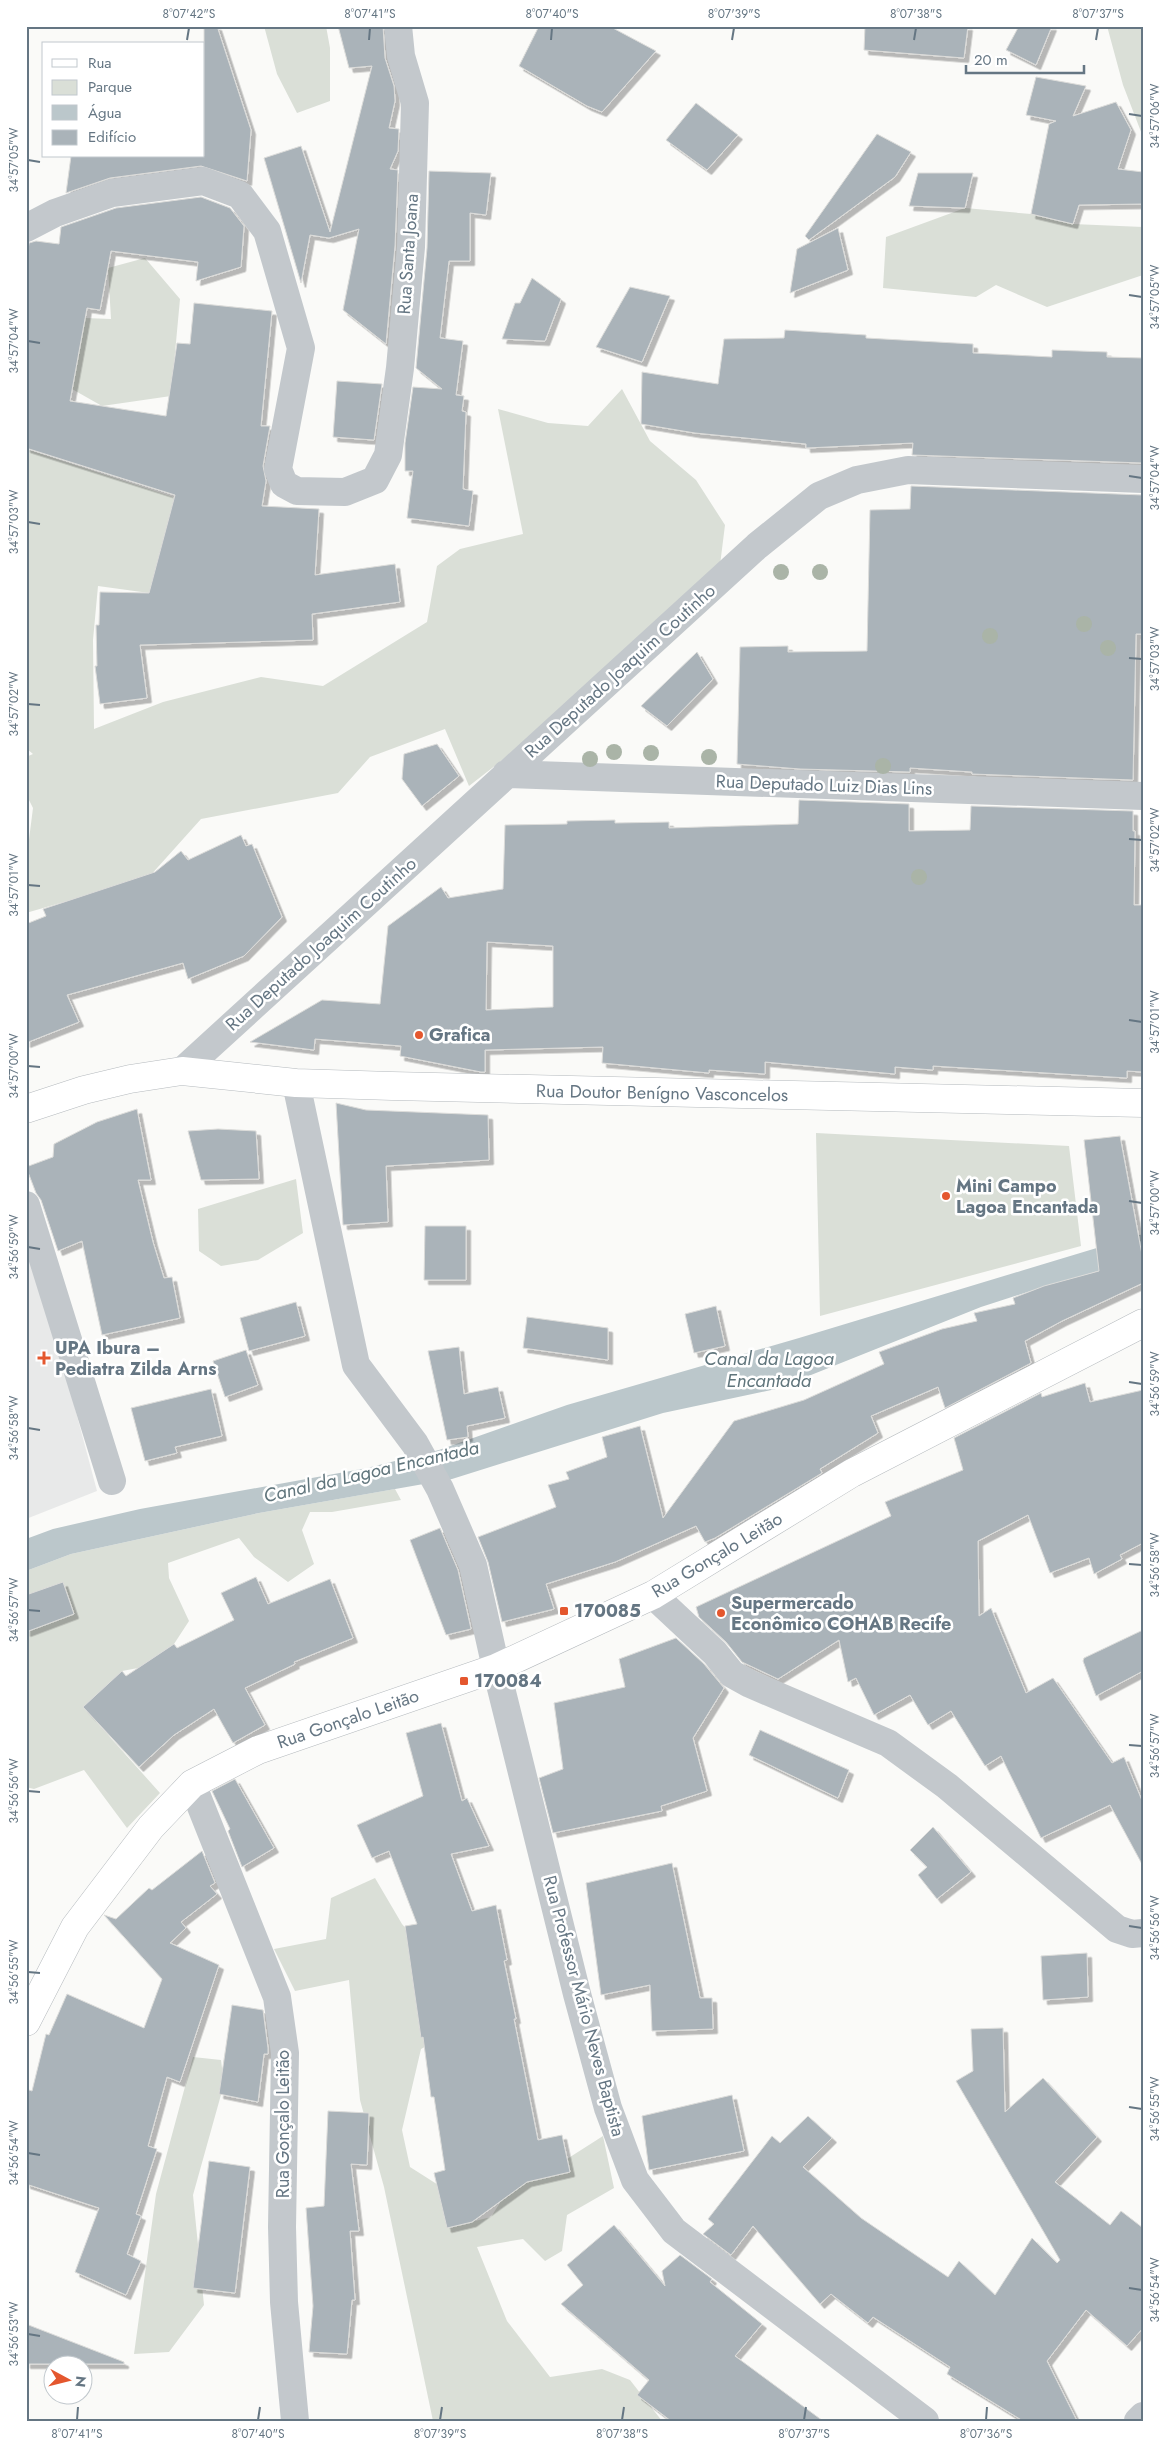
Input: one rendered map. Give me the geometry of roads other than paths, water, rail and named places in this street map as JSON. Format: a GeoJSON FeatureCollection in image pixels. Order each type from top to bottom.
{"type":"FeatureCollection","features":[{"type":"Feature","properties":{"kind":"main road","name":"Rua Doutor Benígno Vasconcelos"},"geometry":{"type":"LineString","coordinates":[[26,1109],[120,1081],[182,1070],[296,1083],[1143,1103]]}},
{"type":"Feature","properties":{"kind":"main road","name":"Rua Gonçalo Leitão"},"geometry":{"type":"LineString","coordinates":[[26,2022],[75,1927],[151,1827],[192,1784],[258,1750],[496,1668],[653,1595],[852,1472],[1143,1323]]}},
{"type":"Feature","properties":{"kind":"street","name":"Rua Santa Joana"},"geometry":{"type":"LineString","coordinates":[[26,228],[55,213],[112,193],[203,182],[240,194],[267,231],[301,348],[278,469],[284,484],[297,491],[345,492],[375,480],[388,455],[400,368],[411,247],[415,103],[401,56],[398,26]]}},
{"type":"Feature","properties":{"kind":"street","name":"Rua Deputado Joaquim Coutinho"},"geometry":{"type":"LineString","coordinates":[[182,1070],[757,546],[818,496],[857,480],[908,470],[1143,479]]}},
{"type":"Feature","properties":{"kind":"street","name":"Rua Deputado Luiz Dias Lins"},"geometry":{"type":"LineString","coordinates":[[506,774],[1143,796]]}},
{"type":"Feature","properties":{"kind":"street","name":"Rua Professor Mário Neves Baptista"},"geometry":{"type":"LineString","coordinates":[[296,1083],[356,1365],[416,1444],[440,1489],[473,1565],[496,1668],[580,2004],[608,2108],[635,2180],[674,2231],[926,2421]]}},
{"type":"Feature","properties":{"kind":"street"},"geometry":{"type":"LineString","coordinates":[[26,1205],[112,1481]]}},
{"type":"Feature","properties":{"kind":"street"},"geometry":{"type":"LineString","coordinates":[[653,1595],[715,1653],[732,1674],[750,1684],[888,1743],[947,1786],[1117,1929],[1132,1934],[1143,1933]]}},
{"type":"Feature","properties":{"kind":"street","name":"Rua Gonçalo Leitão"},"geometry":{"type":"LineString","coordinates":[[192,1784],[277,1998],[285,2053],[282,2198],[284,2302],[295,2421]]}},
{"type":"Feature","properties":{"kind":"street"},"geometry":{"type":"LineString","coordinates":[[1138,2421],[1143,2416]]}},
{"type":"Feature","properties":{"kind":"water","name":"Canal da Lagoa Encantada"},"geometry":{"type":"Polygon","coordinates":[[[1143,1234],[1143,1258],[981,1307],[776,1389],[663,1413],[452,1479],[259,1513],[71,1554],[26,1571],[26,1539],[53,1529],[140,1509],[367,1468],[439,1450],[567,1405],[799,1338],[1143,1234]]]}},
{"type":"Feature","properties":{"kind":"place","name":"Grafica"},"geometry":{"type":"Point","coordinates":[419,1035]}},
{"type":"Feature","properties":{"kind":"place","name":"Mini Campo Lagoa Encantada"},"geometry":{"type":"Point","coordinates":[946,1196]}},
{"type":"Feature","properties":{"kind":"place","name":"UPA Ibura – Pediatra Zilda Arns"},"geometry":{"type":"Point","coordinates":[44,1358]}},
{"type":"Feature","properties":{"kind":"place","name":"170085"},"geometry":{"type":"Point","coordinates":[564,1611]}},
{"type":"Feature","properties":{"kind":"place","name":"Supermercado Econômico COHAB Recife"},"geometry":{"type":"Point","coordinates":[721,1613]}},
{"type":"Feature","properties":{"kind":"place","name":"170084"},"geometry":{"type":"Point","coordinates":[464,1681]}}]}
